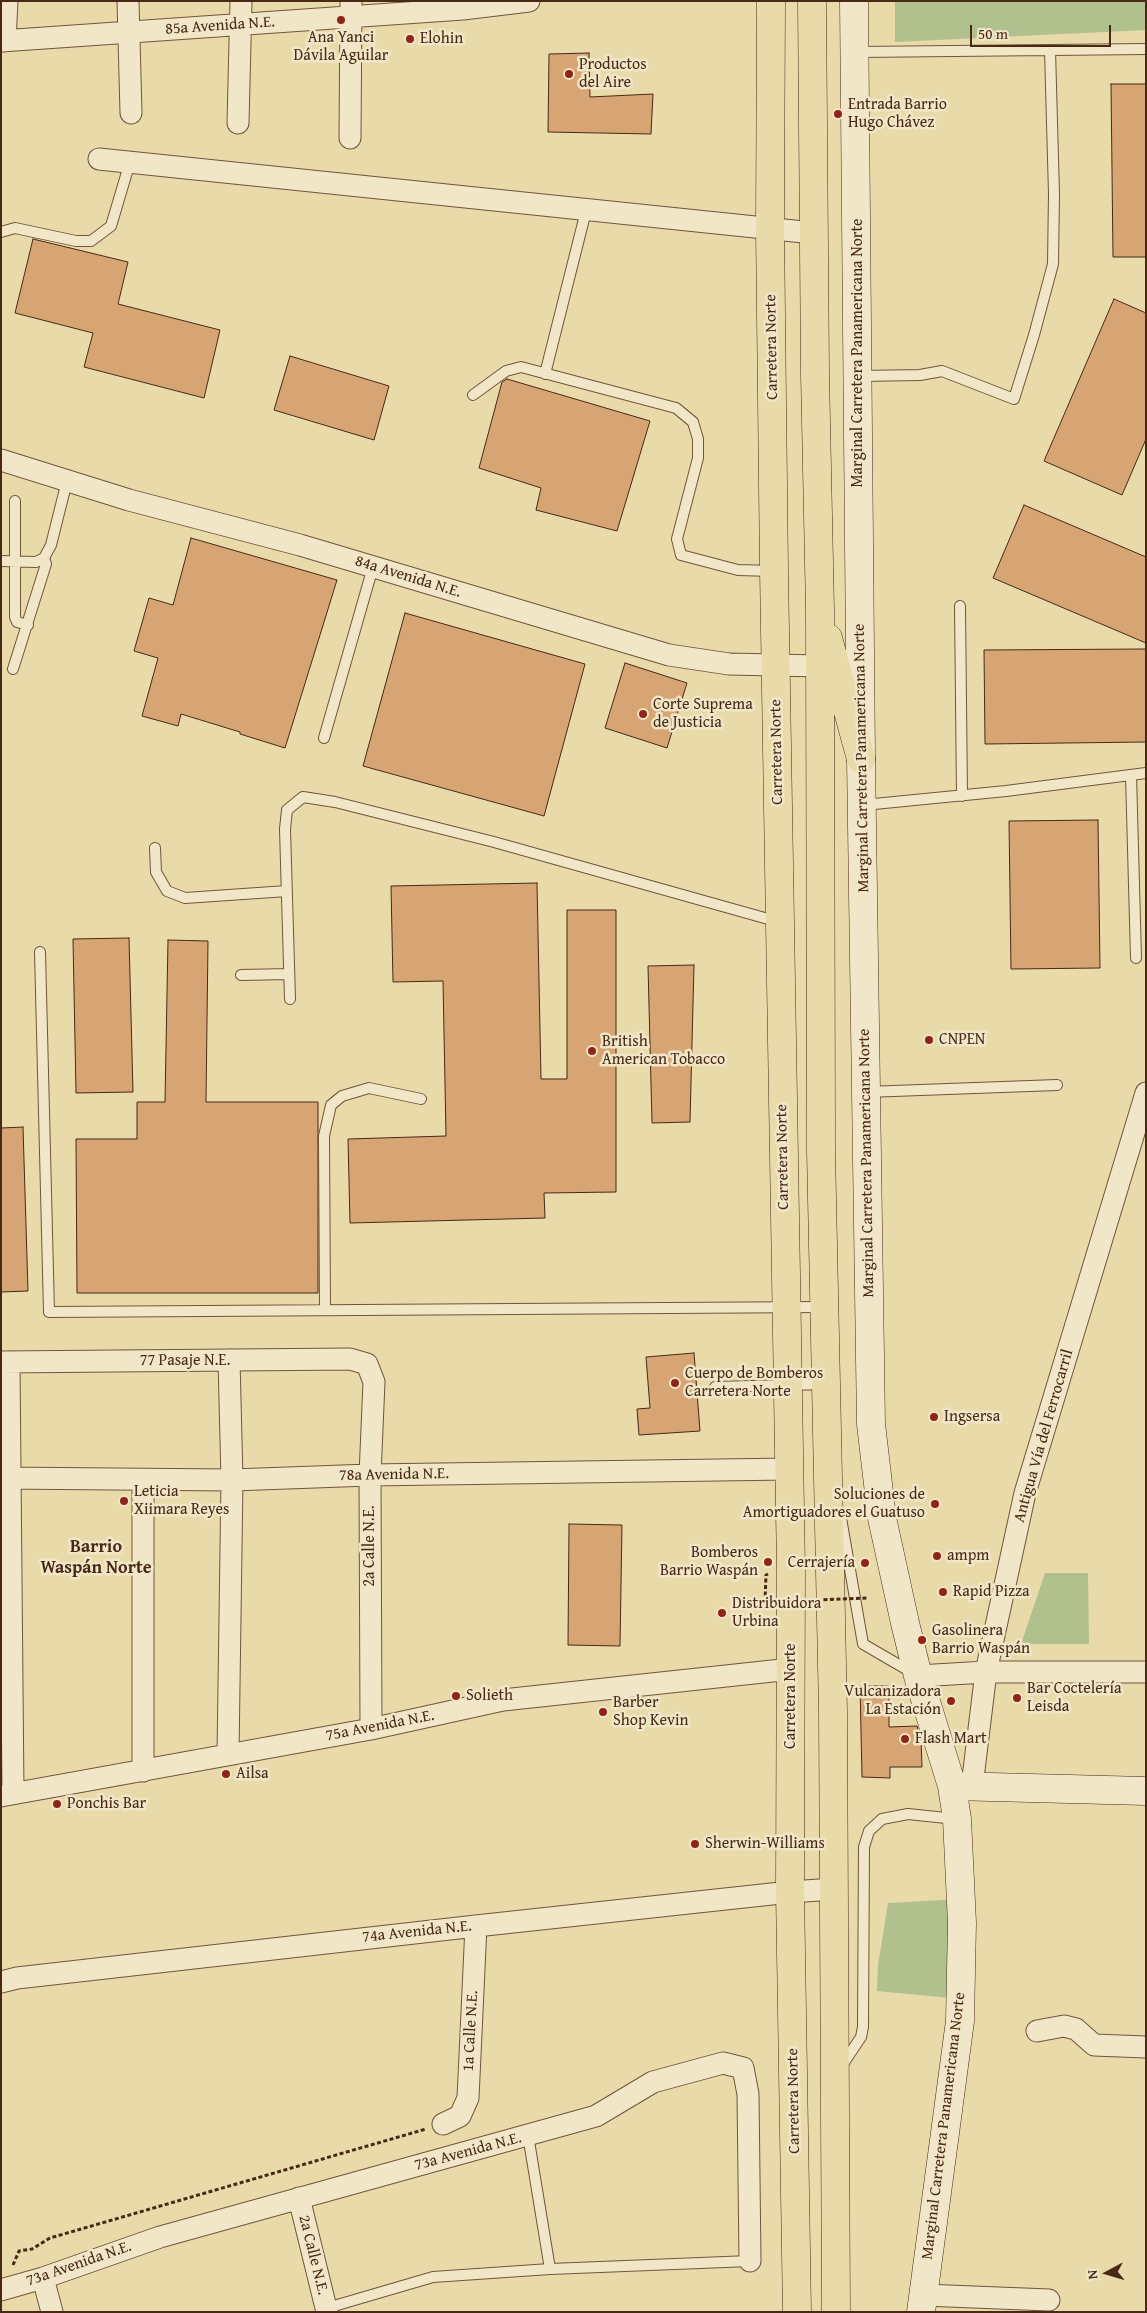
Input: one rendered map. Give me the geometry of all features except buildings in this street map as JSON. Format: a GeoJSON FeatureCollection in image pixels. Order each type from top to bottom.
{"type":"FeatureCollection","features":[{"type":"Feature","properties":{"kind":"highway","name":"Carretera Norte"},"geometry":{"type":"LineString","coordinates":[[771,1],[770,229],[775,666],[792,1669],[790,1892],[797,2312]]}},
{"type":"Feature","properties":{"kind":"highway"},"geometry":{"type":"LineString","coordinates":[[812,1],[813,233],[820,610],[821,1151],[831,1574],[836,2076],[836,2312]]}},
{"type":"Feature","properties":{"kind":"highway"},"geometry":{"type":"LineString","coordinates":[[820,610],[861,758]]}},
{"type":"Feature","properties":{"kind":"street"},"geometry":{"type":"LineString","coordinates":[[3,41],[7,1]]}},
{"type":"Feature","properties":{"kind":"street"},"geometry":{"type":"LineString","coordinates":[[128,1],[131,113]]}},
{"type":"Feature","properties":{"kind":"street"},"geometry":{"type":"LineString","coordinates":[[238,123],[241,1]]}},
{"type":"Feature","properties":{"kind":"street","name":"85a Avenida N.E."},"geometry":{"type":"LineString","coordinates":[[3,41],[241,24],[351,9],[528,1]]}},
{"type":"Feature","properties":{"kind":"street","name":"Marginal Carretera Panamericana Norte"},"geometry":{"type":"LineString","coordinates":[[854,1],[856,52],[861,758],[871,1424],[882,1518],[918,1676],[962,1786],[957,1819],[962,1922],[960,2013],[922,2304]]}},
{"type":"Feature","properties":{"kind":"street"},"geometry":{"type":"LineString","coordinates":[[350,138],[351,9]]}},
{"type":"Feature","properties":{"kind":"street"},"geometry":{"type":"LineString","coordinates":[[99,159],[813,233]]}},
{"type":"Feature","properties":{"kind":"street","name":"84a Avenida N.E."},"geometry":{"type":"LineString","coordinates":[[1,460],[129,500],[373,566],[669,655],[729,664],[820,666]]}},
{"type":"Feature","properties":{"kind":"street","name":"Antigua Vía del Ferrocarril"},"geometry":{"type":"LineString","coordinates":[[962,1786],[1025,1493],[1146,1093]]}},
{"type":"Feature","properties":{"kind":"street","name":"77 Pasaje N.E."},"geometry":{"type":"LineString","coordinates":[[5,1362],[350,1359],[367,1364]]}},
{"type":"Feature","properties":{"kind":"street"},"geometry":{"type":"LineString","coordinates":[[228,1754],[232,1480],[229,1360]]}},
{"type":"Feature","properties":{"kind":"street"},"geometry":{"type":"LineString","coordinates":[[5,1362],[7,1795]]}},
{"type":"Feature","properties":{"kind":"street","name":"2a Calle N.E."},"geometry":{"type":"LineString","coordinates":[[367,1364],[374,1382],[370,1475],[371,1729]]}},
{"type":"Feature","properties":{"kind":"street","name":"78a Avenida N.E."},"geometry":{"type":"LineString","coordinates":[[6,1478],[232,1480],[370,1475],[788,1469]]}},
{"type":"Feature","properties":{"kind":"street"},"geometry":{"type":"LineString","coordinates":[[142,1771],[143,1480]]}},
{"type":"Feature","properties":{"kind":"street","name":"75a Avenida N.E."},"geometry":{"type":"LineString","coordinates":[[7,1795],[371,1729],[503,1700],[792,1669]]}},
{"type":"Feature","properties":{"kind":"street"},"geometry":{"type":"LineString","coordinates":[[918,1676],[986,1672],[1146,1672]]}},
{"type":"Feature","properties":{"kind":"street"},"geometry":{"type":"LineString","coordinates":[[962,1786],[1146,1791]]}},
{"type":"Feature","properties":{"kind":"street","name":"74a Avenida N.E."},"geometry":{"type":"LineString","coordinates":[[1,1982],[17,1978],[476,1926],[790,1892],[834,1889]]}},
{"type":"Feature","properties":{"kind":"street","name":"1a Calle N.E."},"geometry":{"type":"LineString","coordinates":[[443,2124],[460,2116],[468,2098],[476,1926]]}},
{"type":"Feature","properties":{"kind":"street"},"geometry":{"type":"LineString","coordinates":[[1037,2031],[1064,2026],[1076,2029],[1094,2045],[1146,2046]]}},
{"type":"Feature","properties":{"kind":"street","name":"73a Avenida N.E."},"geometry":{"type":"LineString","coordinates":[[1,2290],[43,2278],[160,2237],[596,2116],[653,2082],[724,2063],[743,2068],[748,2094],[750,2261]]}},
{"type":"Feature","properties":{"kind":"street","name":"2a Calle N.E."},"geometry":{"type":"LineString","coordinates":[[299,2198],[327,2310]]}},
{"type":"Feature","properties":{"kind":"street"},"geometry":{"type":"LineString","coordinates":[[43,2278],[52,2312]]}},
{"type":"Feature","properties":{"kind":"street"},"geometry":{"type":"LineString","coordinates":[[922,2304],[988,2305],[1048,2300]]}},
{"type":"Feature","properties":{"kind":"lane"},"geometry":{"type":"LineString","coordinates":[[856,52],[1146,49]]}},
{"type":"Feature","properties":{"kind":"lane"},"geometry":{"type":"LineString","coordinates":[[858,376],[920,375],[942,371],[1014,399],[1053,264],[1054,194],[1050,50]]}},
{"type":"Feature","properties":{"kind":"lane"},"geometry":{"type":"LineString","coordinates":[[1,232],[15,228],[76,241],[91,241],[111,226],[130,162]]}},
{"type":"Feature","properties":{"kind":"lane"},"geometry":{"type":"LineString","coordinates":[[545,374],[586,210]]}},
{"type":"Feature","properties":{"kind":"lane"},"geometry":{"type":"LineString","coordinates":[[473,395],[506,371],[521,367],[676,408],[693,422],[698,439],[698,458],[677,539],[681,555],[738,570],[774,571]]}},
{"type":"Feature","properties":{"kind":"lane"},"geometry":{"type":"LineString","coordinates":[[1,561],[36,562],[44,558],[51,545],[67,481]]}},
{"type":"Feature","properties":{"kind":"lane"},"geometry":{"type":"LineString","coordinates":[[15,501],[15,616],[17,622],[28,625]]}},
{"type":"Feature","properties":{"kind":"lane"},"geometry":{"type":"LineString","coordinates":[[14,669],[46,564],[44,558]]}},
{"type":"Feature","properties":{"kind":"lane"},"geometry":{"type":"LineString","coordinates":[[324,738],[373,566]]}},
{"type":"Feature","properties":{"kind":"lane"},"geometry":{"type":"LineString","coordinates":[[960,606],[962,796]]}},
{"type":"Feature","properties":{"kind":"lane"},"geometry":{"type":"LineString","coordinates":[[862,805],[962,796],[1146,773]]}},
{"type":"Feature","properties":{"kind":"lane"},"geometry":{"type":"LineString","coordinates":[[1132,775],[1136,958]]}},
{"type":"Feature","properties":{"kind":"lane"},"geometry":{"type":"LineString","coordinates":[[290,999],[285,829],[287,810],[303,797],[335,802],[494,842],[780,922]]}},
{"type":"Feature","properties":{"kind":"lane"},"geometry":{"type":"LineString","coordinates":[[156,848],[156,872],[167,891],[185,898],[287,891]]}},
{"type":"Feature","properties":{"kind":"lane"},"geometry":{"type":"LineString","coordinates":[[40,952],[49,1312],[825,1307]]}},
{"type":"Feature","properties":{"kind":"lane"},"geometry":{"type":"LineString","coordinates":[[241,975],[289,974]]}},
{"type":"Feature","properties":{"kind":"lane"},"geometry":{"type":"LineString","coordinates":[[866,1092],[1057,1086]]}},
{"type":"Feature","properties":{"kind":"lane"},"geometry":{"type":"LineString","coordinates":[[325,1310],[324,1136],[331,1105],[342,1096],[369,1088],[421,1099]]}},
{"type":"Feature","properties":{"kind":"lane"},"geometry":{"type":"LineString","coordinates":[[715,1387],[826,1384]]}},
{"type":"Feature","properties":{"kind":"lane"},"geometry":{"type":"LineString","coordinates":[[827,1439],[863,1644],[918,1676]]}},
{"type":"Feature","properties":{"kind":"lane"},"geometry":{"type":"LineString","coordinates":[[836,2076],[861,2037],[863,2027],[864,1847],[868,1831],[882,1819],[908,1814],[957,1819]]}},
{"type":"Feature","properties":{"kind":"lane"},"geometry":{"type":"LineString","coordinates":[[528,2135],[550,2269]]}},
{"type":"Feature","properties":{"kind":"lane"},"geometry":{"type":"LineString","coordinates":[[327,2310],[433,2277],[550,2269],[750,2261]]}},
{"type":"Feature","properties":{"kind":"path"},"geometry":{"type":"LineString","coordinates":[[766,1575],[765,1602],[868,1598]]}},
{"type":"Feature","properties":{"kind":"path"},"geometry":{"type":"LineString","coordinates":[[12,2266],[19,2251],[32,2249],[50,2238],[443,2124]]}},
{"type":"Feature","properties":{"kind":"green space"},"geometry":{"type":"Polygon","coordinates":[[[895,1],[1146,1],[1146,30],[895,42],[895,1]]]}},
{"type":"Feature","properties":{"kind":"green space"},"geometry":{"type":"Polygon","coordinates":[[[1045,1573],[1088,1573],[1089,1644],[1021,1644],[1045,1573]]]}},
{"type":"Feature","properties":{"kind":"green space"},"geometry":{"type":"Polygon","coordinates":[[[961,1899],[961,1999],[877,1991],[878,1965],[888,1903],[961,1899]]]}},
{"type":"Feature","properties":{"kind":"place","name":"Ana Yanci Dávila Aguilar"},"geometry":{"type":"Point","coordinates":[341,20]}},
{"type":"Feature","properties":{"kind":"place","name":"Elohin"},"geometry":{"type":"Point","coordinates":[410,39]}},
{"type":"Feature","properties":{"kind":"place","name":"Productos del Aire"},"geometry":{"type":"Point","coordinates":[569,74]}},
{"type":"Feature","properties":{"kind":"place","name":"Entrada Barrio Hugo Chávez"},"geometry":{"type":"Point","coordinates":[838,114]}},
{"type":"Feature","properties":{"kind":"place","name":"Corte Suprema de Justicia"},"geometry":{"type":"Point","coordinates":[643,714]}},
{"type":"Feature","properties":{"kind":"place","name":"CNPEN"},"geometry":{"type":"Point","coordinates":[929,1040]}},
{"type":"Feature","properties":{"kind":"place","name":"British American Tobacco"},"geometry":{"type":"Point","coordinates":[592,1051]}},
{"type":"Feature","properties":{"kind":"place","name":"Cuerpo de Bomberos Carretera Norte"},"geometry":{"type":"Point","coordinates":[675,1383]}},
{"type":"Feature","properties":{"kind":"place","name":"Ingsersa"},"geometry":{"type":"Point","coordinates":[934,1417]}},
{"type":"Feature","properties":{"kind":"place","name":"Leticia Xiimara Reyes"},"geometry":{"type":"Point","coordinates":[124,1501]}},
{"type":"Feature","properties":{"kind":"place","name":"Soluciones de Amortiguadores el Guatuso"},"geometry":{"type":"Point","coordinates":[935,1504]}},
{"type":"Feature","properties":{"kind":"place","name":"ampm"},"geometry":{"type":"Point","coordinates":[937,1556]}},
{"type":"Feature","properties":{"kind":"place","name":"Bomberos Barrio Waspán"},"geometry":{"type":"Point","coordinates":[768,1562]}},
{"type":"Feature","properties":{"kind":"place","name":"Cerrajería"},"geometry":{"type":"Point","coordinates":[865,1563]}},
{"type":"Feature","properties":{"kind":"place","name":"Rapid Pizza"},"geometry":{"type":"Point","coordinates":[943,1592]}},
{"type":"Feature","properties":{"kind":"place","name":"Distribuidora Urbina"},"geometry":{"type":"Point","coordinates":[722,1613]}},
{"type":"Feature","properties":{"kind":"place","name":"Gasolinera Barrio Waspán"},"geometry":{"type":"Point","coordinates":[922,1640]}},
{"type":"Feature","properties":{"kind":"place","name":"Solieth"},"geometry":{"type":"Point","coordinates":[456,1696]}},
{"type":"Feature","properties":{"kind":"place","name":"Bar Coctelería Leisda"},"geometry":{"type":"Point","coordinates":[1017,1698]}},
{"type":"Feature","properties":{"kind":"place","name":"Vulcanizadora La Estación"},"geometry":{"type":"Point","coordinates":[951,1701]}},
{"type":"Feature","properties":{"kind":"place","name":"Barber Shop Kevin"},"geometry":{"type":"Point","coordinates":[603,1712]}},
{"type":"Feature","properties":{"kind":"place","name":"Flash Mart"},"geometry":{"type":"Point","coordinates":[905,1739]}},
{"type":"Feature","properties":{"kind":"place","name":"Ailsa"},"geometry":{"type":"Point","coordinates":[226,1774]}},
{"type":"Feature","properties":{"kind":"place","name":"Ponchis Bar"},"geometry":{"type":"Point","coordinates":[57,1804]}},
{"type":"Feature","properties":{"kind":"place","name":"Sherwin-Williams"},"geometry":{"type":"Point","coordinates":[695,1844]}},
{"type":"Feature","properties":{"kind":"district","name":"Barrio Waspán Norte"},"geometry":{"type":"Point","coordinates":[96,1557]}}]}
